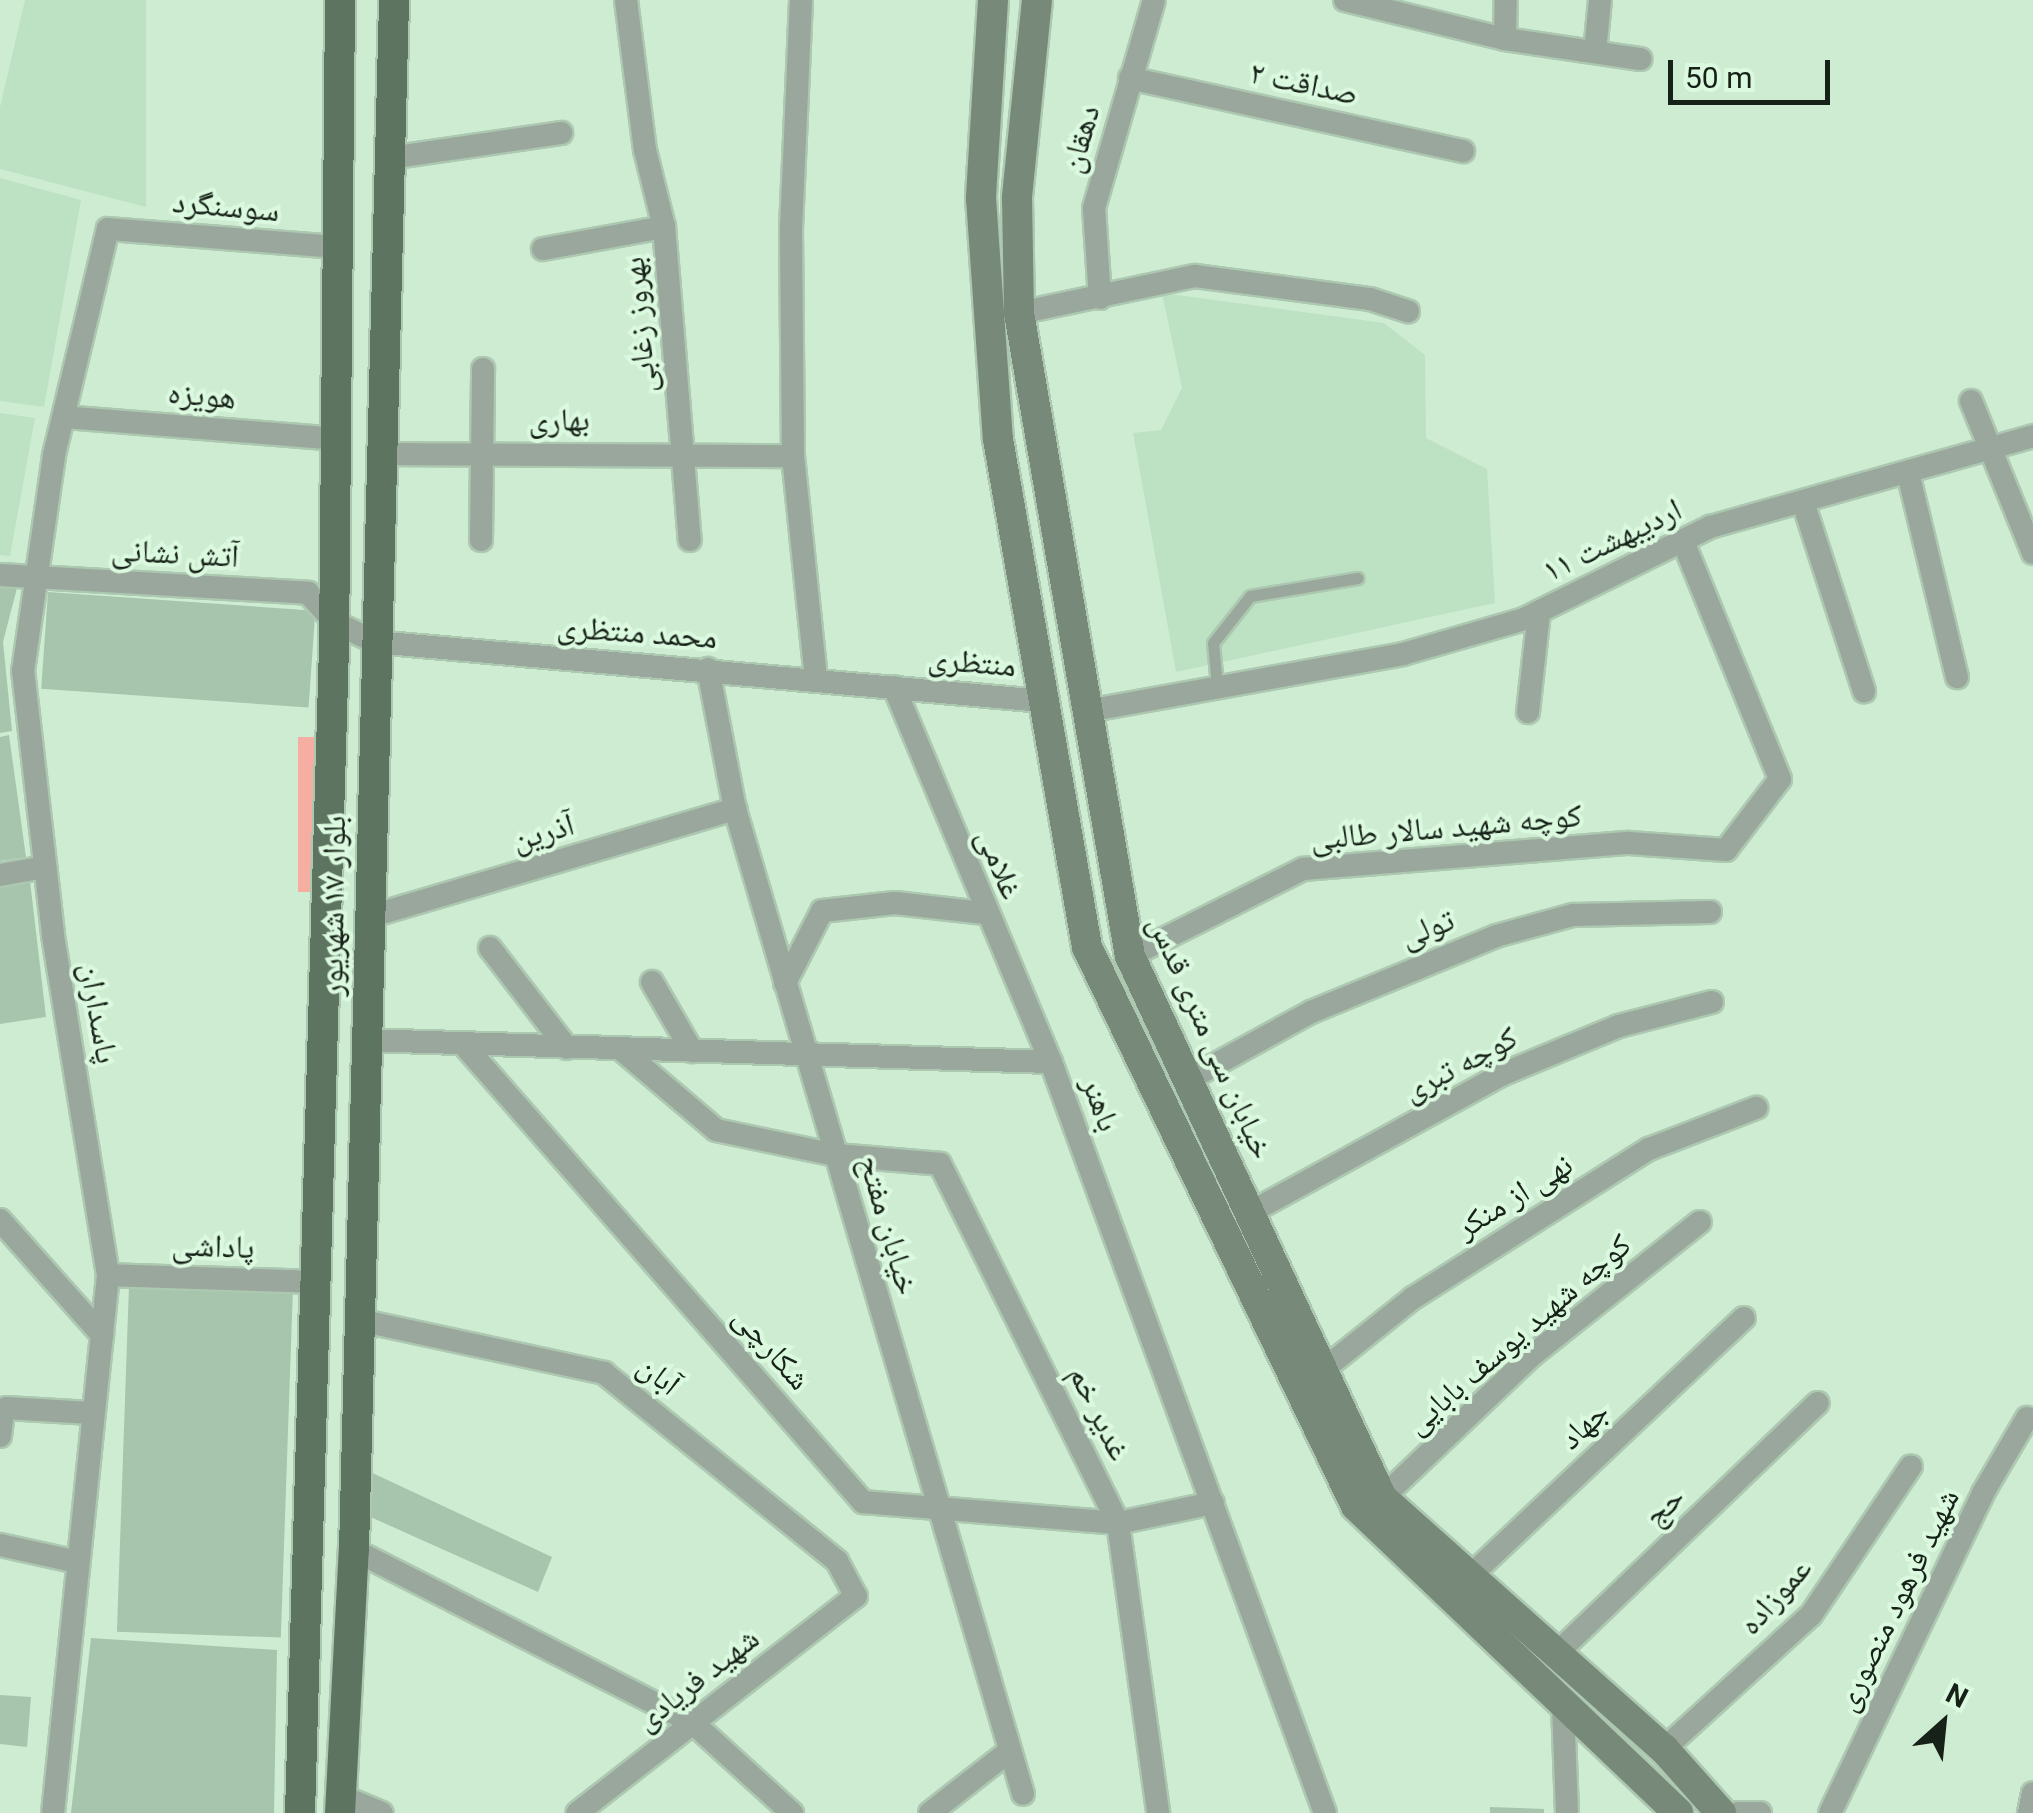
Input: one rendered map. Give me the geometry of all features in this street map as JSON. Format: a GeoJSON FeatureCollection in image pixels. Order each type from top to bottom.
{"type":"FeatureCollection","features":[{"type":"Feature","properties":{"kind":"main road","name":"بلوار ١٧ شهریور"},"geometry":{"type":"LineString","coordinates":[[300,1813],[334,622],[340,0]]}},
{"type":"Feature","properties":{"kind":"main road","name":"بلوار ١٧ شهریور"},"geometry":{"type":"LineString","coordinates":[[340,1805],[354,1550],[374,642],[384,454],[394,0]]}},
{"type":"Feature","properties":{"kind":"main road"},"geometry":{"type":"LineString","coordinates":[[993,0],[981,198],[998,439],[1087,947],[1356,1506],[1678,1813]]}},
{"type":"Feature","properties":{"kind":"main road","name":"خیابان سی متری قدس"},"geometry":{"type":"LineString","coordinates":[[1037,0],[1017,198],[1018,313],[1034,429],[1126,944],[1382,1498],[1664,1749],[1721,1813]]}},
{"type":"Feature","properties":{"kind":"main road"},"geometry":{"type":"LineString","coordinates":[[998,439],[1009,413],[1022,409],[1034,429]]}},
{"type":"Feature","properties":{"kind":"main road"},"geometry":{"type":"LineString","coordinates":[[1087,947],[1126,944]]}},
{"type":"Feature","properties":{"kind":"main road"},"geometry":{"type":"LineString","coordinates":[[324,953],[332,1031],[340,1038],[355,1026],[367,965]]}},
{"type":"Feature","properties":{"kind":"main road"},"geometry":{"type":"LineString","coordinates":[[315,1277],[328,1250],[338,1248],[350,1253],[360,1274]]}},
{"type":"Feature","properties":{"kind":"street"},"geometry":{"type":"LineString","coordinates":[[626,0],[645,150],[664,227]]}},
{"type":"Feature","properties":{"kind":"street"},"geometry":{"type":"LineString","coordinates":[[801,0],[791,229],[793,456],[816,678]]}},
{"type":"Feature","properties":{"kind":"street","name":"دهقان"},"geometry":{"type":"LineString","coordinates":[[1100,298],[1094,208],[1154,0]]}},
{"type":"Feature","properties":{"kind":"street"},"geometry":{"type":"LineString","coordinates":[[1345,0],[1505,39],[1641,59]]}},
{"type":"Feature","properties":{"kind":"street"},"geometry":{"type":"LineString","coordinates":[[1505,39],[1506,0]]}},
{"type":"Feature","properties":{"kind":"street"},"geometry":{"type":"LineString","coordinates":[[1595,52],[1600,0]]}},
{"type":"Feature","properties":{"kind":"street","name":"صداقت ۲"},"geometry":{"type":"LineString","coordinates":[[1130,78],[1463,151]]}},
{"type":"Feature","properties":{"kind":"street"},"geometry":{"type":"LineString","coordinates":[[389,158],[561,133]]}},
{"type":"Feature","properties":{"kind":"street","name":"بهروز زغابی"},"geometry":{"type":"LineString","coordinates":[[544,249],[664,227],[690,540]]}},
{"type":"Feature","properties":{"kind":"street","name":"سوسنگرد"},"geometry":{"type":"LineString","coordinates":[[108,229],[338,248]]}},
{"type":"Feature","properties":{"kind":"street","name":"پاسداران"},"geometry":{"type":"LineString","coordinates":[[54,1813],[91,1413],[108,1275],[45,867],[23,671],[64,417],[108,229]]}},
{"type":"Feature","properties":{"kind":"street"},"geometry":{"type":"LineString","coordinates":[[1018,313],[1195,276],[1370,299],[1408,311]]}},
{"type":"Feature","properties":{"kind":"street"},"geometry":{"type":"LineString","coordinates":[[481,540],[484,369]]}},
{"type":"Feature","properties":{"kind":"street"},"geometry":{"type":"LineString","coordinates":[[1971,401],[1987,450],[2025,515],[2033,553]]}},
{"type":"Feature","properties":{"kind":"street","name":"هویزه"},"geometry":{"type":"LineString","coordinates":[[64,417],[336,438]]}},
{"type":"Feature","properties":{"kind":"street","name":"۱۱ اردیبهشت"},"geometry":{"type":"LineString","coordinates":[[1087,711],[1403,654],[1539,612],[1683,541],[2033,436]]}},
{"type":"Feature","properties":{"kind":"street","name":"بهاری"},"geometry":{"type":"LineString","coordinates":[[384,454],[682,451],[793,456]]}},
{"type":"Feature","properties":{"kind":"street"},"geometry":{"type":"LineString","coordinates":[[1908,473],[1957,677]]}},
{"type":"Feature","properties":{"kind":"street"},"geometry":{"type":"LineString","coordinates":[[1803,502],[1864,690]]}},
{"type":"Feature","properties":{"kind":"street","name":"کوچه شهید سالار طالبی"},"geometry":{"type":"LineString","coordinates":[[1126,944],[1303,869],[1628,843],[1726,850],[1780,779],[1683,541]]}},
{"type":"Feature","properties":{"kind":"street","name":"آتش نشانی"},"geometry":{"type":"LineString","coordinates":[[0,575],[308,593],[334,622],[374,642]]}},
{"type":"Feature","properties":{"kind":"street"},"geometry":{"type":"LineString","coordinates":[[1528,712],[1539,612]]}},
{"type":"Feature","properties":{"kind":"street","name":"محمد منتظری"},"geometry":{"type":"LineString","coordinates":[[374,642],[894,687]]}},
{"type":"Feature","properties":{"kind":"street","name":"خیابان مفتح"},"geometry":{"type":"LineString","coordinates":[[708,669],[735,809],[1023,1794]]}},
{"type":"Feature","properties":{"kind":"street","name":"منتظری"},"geometry":{"type":"LineString","coordinates":[[894,687],[1043,701]]}},
{"type":"Feature","properties":{"kind":"street","name":"غلامی"},"geometry":{"type":"LineString","coordinates":[[894,687],[984,913],[1051,1062]]}},
{"type":"Feature","properties":{"kind":"street","name":"آذرین"},"geometry":{"type":"LineString","coordinates":[[368,917],[735,809]]}},
{"type":"Feature","properties":{"kind":"street"},"geometry":{"type":"LineString","coordinates":[[0,875],[45,867]]}},
{"type":"Feature","properties":{"kind":"street"},"geometry":{"type":"LineString","coordinates":[[785,984],[822,912],[895,903],[984,913]]}},
{"type":"Feature","properties":{"kind":"street","name":"تولی"},"geometry":{"type":"LineString","coordinates":[[1188,1079],[1311,1012],[1496,936],[1572,915],[1710,912]]}},
{"type":"Feature","properties":{"kind":"street"},"geometry":{"type":"LineString","coordinates":[[490,948],[567,1048]]}},
{"type":"Feature","properties":{"kind":"street"},"geometry":{"type":"LineString","coordinates":[[652,982],[692,1052]]}},
{"type":"Feature","properties":{"kind":"street","name":"کوچه تبری"},"geometry":{"type":"LineString","coordinates":[[1251,1212],[1503,1074],[1619,1026],[1712,1002]]}},
{"type":"Feature","properties":{"kind":"street","name":"باهنر"},"geometry":{"type":"LineString","coordinates":[[365,1040],[1051,1062],[1325,1813]]}},
{"type":"Feature","properties":{"kind":"street","name":"شکارچی"},"geometry":{"type":"LineString","coordinates":[[464,1046],[863,1502],[1118,1523],[1213,1503]]}},
{"type":"Feature","properties":{"kind":"street"},"geometry":{"type":"LineString","coordinates":[[622,1050],[716,1130],[836,1156]]}},
{"type":"Feature","properties":{"kind":"street","name":"نهی از منکر"},"geometry":{"type":"LineString","coordinates":[[1324,1370],[1413,1298],[1650,1149],[1756,1108]]}},
{"type":"Feature","properties":{"kind":"street","name":"غدیر خم"},"geometry":{"type":"LineString","coordinates":[[836,1156],[940,1164],[1118,1523],[1158,1813]]}},
{"type":"Feature","properties":{"kind":"street"},"geometry":{"type":"LineString","coordinates":[[0,1220],[102,1335]]}},
{"type":"Feature","properties":{"kind":"street","name":"کوچه شهید یوسف بابایی"},"geometry":{"type":"LineString","coordinates":[[1382,1498],[1530,1357],[1700,1222]]}},
{"type":"Feature","properties":{"kind":"street","name":"پاداشی"},"geometry":{"type":"LineString","coordinates":[[108,1275],[315,1277]]}},
{"type":"Feature","properties":{"kind":"street","name":"جهاد"},"geometry":{"type":"LineString","coordinates":[[1468,1578],[1744,1318]]}},
{"type":"Feature","properties":{"kind":"street","name":"آبان"},"geometry":{"type":"LineString","coordinates":[[359,1320],[604,1373],[837,1561],[856,1596]]}},
{"type":"Feature","properties":{"kind":"street","name":"حج"},"geometry":{"type":"LineString","coordinates":[[1555,1655],[1818,1403]]}},
{"type":"Feature","properties":{"kind":"street"},"geometry":{"type":"LineString","coordinates":[[2,1421],[91,1413]]}},
{"type":"Feature","properties":{"kind":"street","name":"شهید فرهود منصوری"},"geometry":{"type":"LineString","coordinates":[[1830,1813],[1984,1493],[2027,1418]]}},
{"type":"Feature","properties":{"kind":"street","name":"عموزاده"},"geometry":{"type":"LineString","coordinates":[[1664,1749],[1811,1614],[1912,1466]]}},
{"type":"Feature","properties":{"kind":"street"},"geometry":{"type":"LineString","coordinates":[[0,1545],[78,1562]]}},
{"type":"Feature","properties":{"kind":"street"},"geometry":{"type":"LineString","coordinates":[[354,1550],[693,1723],[792,1813]]}},
{"type":"Feature","properties":{"kind":"street","name":"شهید فریادی"},"geometry":{"type":"LineString","coordinates":[[577,1813],[856,1596]]}},
{"type":"Feature","properties":{"kind":"street"},"geometry":{"type":"LineString","coordinates":[[1563,1704],[1568,1813]]}},
{"type":"Feature","properties":{"kind":"street"},"geometry":{"type":"LineString","coordinates":[[930,1813],[1008,1752]]}},
{"type":"Feature","properties":{"kind":"street"},"geometry":{"type":"LineString","coordinates":[[2030,1813],[2033,1793]]}},
{"type":"Feature","properties":{"kind":"street"},"geometry":{"type":"LineString","coordinates":[[340,1805],[382,1813]]}},
{"type":"Feature","properties":{"kind":"street"},"geometry":{"type":"LineString","coordinates":[[1738,1813],[1760,1813]]}},
{"type":"Feature","properties":{"kind":"lane"},"geometry":{"type":"LineString","coordinates":[[1217,685],[1213,642],[1250,596],[1358,578]]}},
{"type":"Feature","properties":{"kind":"shaded area"},"geometry":{"type":"Polygon","coordinates":[[[25,0],[146,0],[146,207],[0,169],[0,107],[25,0]]]}},
{"type":"Feature","properties":{"kind":"shaded area"},"geometry":{"type":"Polygon","coordinates":[[[0,178],[81,200],[44,407],[0,401],[0,178]]]}},
{"type":"Feature","properties":{"kind":"shaded area"},"geometry":{"type":"Polygon","coordinates":[[[1162,293],[1384,323],[1425,355],[1426,438],[1487,469],[1495,603],[1176,672],[1133,433],[1161,430],[1182,388],[1162,293]]]}},
{"type":"Feature","properties":{"kind":"shaded area"},"geometry":{"type":"Polygon","coordinates":[[[0,413],[35,418],[10,556],[0,555],[0,413]]]}},
{"type":"Feature","properties":{"kind":"shaded area"},"geometry":{"type":"Polygon","coordinates":[[[298,737],[314,737],[314,892],[298,892],[298,737]]]}},
{"type":"Feature","properties":{"kind":"building"},"geometry":{"type":"Polygon","coordinates":[[[0,583],[18,584],[3,642],[12,731],[0,733],[0,583]]]}},
{"type":"Feature","properties":{"kind":"building"},"geometry":{"type":"Polygon","coordinates":[[[48,592],[315,611],[309,707],[41,689],[48,592]]]}},
{"type":"Feature","properties":{"kind":"building"},"geometry":{"type":"Polygon","coordinates":[[[9,735],[26,857],[0,861],[0,737],[9,735]]]}},
{"type":"Feature","properties":{"kind":"building"},"geometry":{"type":"Polygon","coordinates":[[[30,881],[46,1017],[0,1024],[0,886],[30,881]]]}},
{"type":"Feature","properties":{"kind":"building"},"geometry":{"type":"Polygon","coordinates":[[[129,1285],[293,1291],[281,1638],[117,1632],[129,1285]]]}},
{"type":"Feature","properties":{"kind":"building"},"geometry":{"type":"Polygon","coordinates":[[[364,1469],[552,1557],[538,1592],[366,1515],[364,1469]]]}},
{"type":"Feature","properties":{"kind":"building"},"geometry":{"type":"Polygon","coordinates":[[[91,1638],[277,1650],[274,1813],[71,1813],[91,1638]]]}},
{"type":"Feature","properties":{"kind":"building"},"geometry":{"type":"Polygon","coordinates":[[[0,1695],[31,1697],[27,1747],[0,1744],[0,1695]]]}},
{"type":"Feature","properties":{"kind":"building"},"geometry":{"type":"Polygon","coordinates":[[[1490,1807],[1544,1809],[1544,1813],[1490,1813],[1490,1807]]]}}]}
